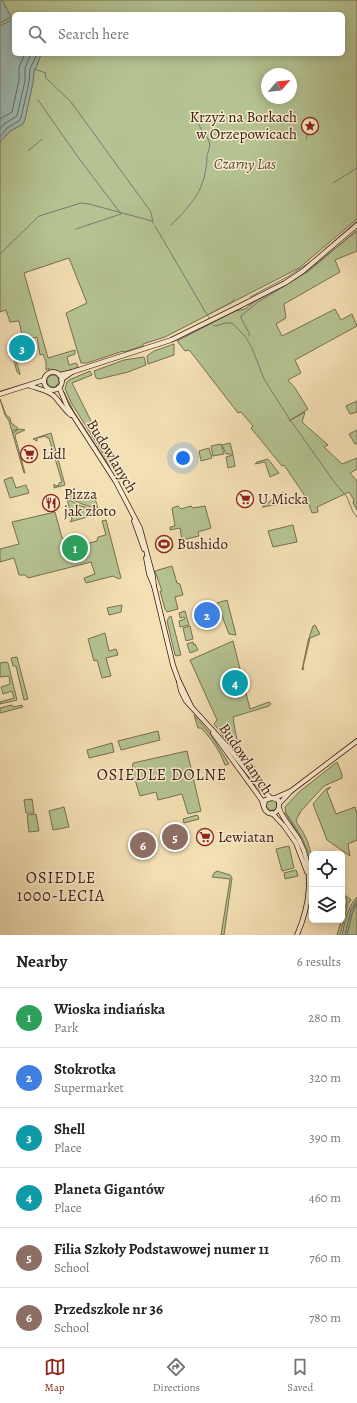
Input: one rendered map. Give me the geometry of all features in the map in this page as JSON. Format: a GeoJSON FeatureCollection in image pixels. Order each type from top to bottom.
{"type":"FeatureCollection","features":[{"type":"Feature","properties":{"kind":"street"},"geometry":{"type":"LineString","coordinates":[[59,375],[170,340],[234,309],[301,273],[324,255],[357,225]]}},
{"type":"Feature","properties":{"kind":"street"},"geometry":{"type":"LineString","coordinates":[[62,380],[59,375],[53,372],[45,376],[44,380],[45,385],[49,389],[54,390],[67,406]]}},
{"type":"Feature","properties":{"kind":"street"},"geometry":{"type":"LineString","coordinates":[[54,390],[59,387],[62,380],[72,372]]}},
{"type":"Feature","properties":{"kind":"street"},"geometry":{"type":"LineString","coordinates":[[0,394],[44,380]]}},
{"type":"Feature","properties":{"kind":"street"},"geometry":{"type":"LineString","coordinates":[[28,386],[45,385]]}},
{"type":"Feature","properties":{"kind":"street","name":"Budowlanych"},"geometry":{"type":"LineString","coordinates":[[28,386],[44,390],[51,394],[66,411],[73,416]]}},
{"type":"Feature","properties":{"kind":"street","name":"Budowlanych"},"geometry":{"type":"LineString","coordinates":[[59,387],[67,406],[116,482],[129,509],[143,546],[171,657],[178,679],[191,706],[227,746],[262,790],[273,798]]}},
{"type":"Feature","properties":{"kind":"street","name":"Budowlanych"},"geometry":{"type":"LineString","coordinates":[[208,726],[234,764],[261,798],[264,806]]}},
{"type":"Feature","properties":{"kind":"street"},"geometry":{"type":"LineString","coordinates":[[291,791],[266,800],[264,806],[266,811],[272,814],[277,811],[279,806],[291,791],[357,741]]}},
{"type":"Feature","properties":{"kind":"street"},"geometry":{"type":"LineString","coordinates":[[273,798],[279,806]]}},
{"type":"Feature","properties":{"kind":"street","name":"Budowlanych"},"geometry":{"type":"LineString","coordinates":[[279,806],[282,816],[296,834],[303,850],[308,868],[309,892],[303,922],[297,935]]}},
{"type":"Feature","properties":{"kind":"street","name":"Budowlanych"},"geometry":{"type":"LineString","coordinates":[[272,814],[284,826],[296,843],[308,874]]}},
{"type":"Feature","properties":{"kind":"green space","name":"Czarny Las"},"geometry":{"type":"Polygon","coordinates":[[[2,0],[357,0],[357,219],[299,268],[165,337],[143,344],[143,346],[87,363],[81,363],[66,313],[87,303],[69,258],[24,273],[48,358],[75,350],[75,354],[67,357],[69,365],[76,363],[78,365],[76,368],[79,367],[63,373],[49,371],[49,368],[46,370],[46,362],[43,354],[40,355],[37,337],[11,345],[20,375],[17,372],[9,342],[18,340],[17,336],[22,335],[19,321],[10,322],[6,310],[0,312],[0,142],[10,131],[23,124],[33,82],[34,69],[40,56],[345,56],[345,12],[12,12],[12,21],[0,26],[0,23],[11,17],[2,0]]]}},
{"type":"Feature","properties":{"kind":"green space"},"geometry":{"type":"Polygon","coordinates":[[[357,231],[357,251],[335,260],[340,272],[284,304],[286,318],[276,324],[282,336],[335,309],[341,320],[352,314],[357,326],[295,360],[301,373],[288,380],[295,388],[308,409],[289,421],[305,412],[302,422],[328,445],[324,447],[342,464],[357,458],[357,469],[350,473],[357,481],[357,510],[353,503],[354,500],[349,492],[317,507],[318,512],[312,513],[307,499],[284,465],[282,466],[251,428],[253,426],[241,412],[238,413],[190,351],[185,351],[177,341],[235,311],[245,309],[255,301],[306,272],[357,231]]]}},
{"type":"Feature","properties":{"kind":"green space"},"geometry":{"type":"Polygon","coordinates":[[[174,344],[174,355],[148,364],[147,356],[154,351],[174,344]]]}},
{"type":"Feature","properties":{"kind":"green space"},"geometry":{"type":"Polygon","coordinates":[[[144,357],[146,365],[128,372],[99,379],[96,378],[94,371],[124,360],[144,357]]]}},
{"type":"Feature","properties":{"kind":"green space"},"geometry":{"type":"Polygon","coordinates":[[[90,371],[92,375],[72,383],[112,463],[109,463],[72,404],[65,389],[69,380],[90,371]]]}},
{"type":"Feature","properties":{"kind":"green space"},"geometry":{"type":"Polygon","coordinates":[[[51,375],[55,375],[59,381],[55,387],[51,387],[47,383],[47,379],[51,375]]]}},
{"type":"Feature","properties":{"kind":"green space"},"geometry":{"type":"Polygon","coordinates":[[[64,392],[74,412],[110,467],[109,468],[68,404],[62,393],[64,392]]]}},
{"type":"Feature","properties":{"kind":"green space"},"geometry":{"type":"Polygon","coordinates":[[[0,399],[6,415],[10,418],[11,423],[18,428],[13,430],[13,433],[19,429],[25,430],[16,434],[15,436],[25,473],[9,421],[5,415],[0,399]]]}},
{"type":"Feature","properties":{"kind":"green space"},"geometry":{"type":"Polygon","coordinates":[[[357,401],[357,412],[350,414],[346,406],[357,401]]]}},
{"type":"Feature","properties":{"kind":"green space"},"geometry":{"type":"Polygon","coordinates":[[[357,430],[357,444],[355,444],[349,434],[357,430]]]}},
{"type":"Feature","properties":{"kind":"green space"},"geometry":{"type":"Polygon","coordinates":[[[51,433],[65,485],[54,488],[54,484],[56,486],[62,482],[49,438],[46,436],[37,438],[37,441],[33,439],[51,433]]]}},
{"type":"Feature","properties":{"kind":"green space"},"geometry":{"type":"Polygon","coordinates":[[[230,443],[233,454],[226,454],[222,445],[230,443]]]}},
{"type":"Feature","properties":{"kind":"green space"},"geometry":{"type":"Polygon","coordinates":[[[221,444],[224,454],[213,456],[211,446],[221,444]]]}},
{"type":"Feature","properties":{"kind":"green space"},"geometry":{"type":"Polygon","coordinates":[[[209,448],[212,458],[201,461],[199,451],[209,448]]]}},
{"type":"Feature","properties":{"kind":"green space"},"geometry":{"type":"Polygon","coordinates":[[[233,455],[235,466],[228,468],[226,457],[233,455]]]}},
{"type":"Feature","properties":{"kind":"green space"},"geometry":{"type":"Polygon","coordinates":[[[268,459],[279,473],[270,477],[265,462],[255,464],[268,459]]]}},
{"type":"Feature","properties":{"kind":"green space"},"geometry":{"type":"Polygon","coordinates":[[[12,477],[16,488],[26,485],[29,493],[10,498],[4,480],[12,477]]]}},
{"type":"Feature","properties":{"kind":"green space"},"geometry":{"type":"Polygon","coordinates":[[[283,492],[288,503],[262,507],[283,492]]]}},
{"type":"Feature","properties":{"kind":"green space"},"geometry":{"type":"Polygon","coordinates":[[[77,494],[78,498],[94,495],[98,509],[69,498],[69,496],[77,494]]]}},
{"type":"Feature","properties":{"kind":"green space"},"geometry":{"type":"Polygon","coordinates":[[[67,499],[81,506],[104,512],[70,522],[72,519],[67,499]]]}},
{"type":"Feature","properties":{"kind":"green space"},"geometry":{"type":"Polygon","coordinates":[[[178,506],[181,509],[191,506],[193,508],[205,506],[211,528],[198,532],[199,536],[182,540],[180,528],[170,530],[170,527],[175,526],[172,508],[178,506]]]}},
{"type":"Feature","properties":{"kind":"green space"},"geometry":{"type":"Polygon","coordinates":[[[55,512],[62,538],[64,539],[71,537],[82,545],[97,541],[98,537],[106,535],[102,521],[106,520],[121,578],[119,579],[113,576],[86,583],[84,578],[95,574],[91,562],[28,578],[25,575],[19,575],[14,558],[0,562],[0,549],[19,544],[12,522],[55,512]]]}},
{"type":"Feature","properties":{"kind":"green space"},"geometry":{"type":"Polygon","coordinates":[[[293,525],[297,542],[273,547],[268,531],[293,525]]]}},
{"type":"Feature","properties":{"kind":"green space","name":"Bushido"},"geometry":{"type":"Polygon","coordinates":[[[171,538],[173,547],[158,550],[156,541],[171,538]]]}},
{"type":"Feature","properties":{"kind":"green space"},"geometry":{"type":"Polygon","coordinates":[[[172,566],[177,583],[180,584],[183,595],[175,597],[178,609],[167,612],[155,571],[172,566]]]}},
{"type":"Feature","properties":{"kind":"green space"},"geometry":{"type":"Polygon","coordinates":[[[227,600],[236,635],[229,634],[217,603],[227,600]]]}},
{"type":"Feature","properties":{"kind":"green space"},"geometry":{"type":"Polygon","coordinates":[[[122,605],[121,612],[109,615],[107,608],[122,605]]]}},
{"type":"Feature","properties":{"kind":"green space"},"geometry":{"type":"Polygon","coordinates":[[[185,611],[189,625],[180,627],[179,621],[185,619],[184,617],[180,618],[179,613],[185,611]]]}},
{"type":"Feature","properties":{"kind":"green space"},"geometry":{"type":"Polygon","coordinates":[[[171,616],[181,655],[176,656],[167,621],[171,616]]]}},
{"type":"Feature","properties":{"kind":"green space"},"geometry":{"type":"Polygon","coordinates":[[[315,625],[320,634],[310,638],[303,667],[304,669],[302,670],[308,641],[313,626],[315,625]]]}},
{"type":"Feature","properties":{"kind":"green space"},"geometry":{"type":"Polygon","coordinates":[[[190,626],[193,639],[186,641],[183,628],[190,626]]]}},
{"type":"Feature","properties":{"kind":"green space"},"geometry":{"type":"Polygon","coordinates":[[[105,633],[109,651],[116,649],[118,655],[106,658],[111,676],[102,678],[97,660],[94,661],[88,639],[105,633]]]}},
{"type":"Feature","properties":{"kind":"green space"},"geometry":{"type":"Polygon","coordinates":[[[233,641],[250,709],[269,702],[271,704],[269,706],[233,717],[239,744],[245,755],[255,767],[253,770],[229,744],[214,724],[217,720],[190,660],[233,641]]]}},
{"type":"Feature","properties":{"kind":"green space"},"geometry":{"type":"Polygon","coordinates":[[[193,642],[198,650],[190,653],[187,644],[193,642]]]}},
{"type":"Feature","properties":{"kind":"green space"},"geometry":{"type":"Polygon","coordinates":[[[17,657],[28,699],[24,700],[16,666],[13,666],[11,658],[17,657]]]}},
{"type":"Feature","properties":{"kind":"green space"},"geometry":{"type":"Polygon","coordinates":[[[0,663],[8,663],[17,700],[0,704],[0,702],[14,698],[12,691],[3,694],[1,687],[10,684],[9,676],[0,677],[0,663]]]}},
{"type":"Feature","properties":{"kind":"green space"},"geometry":{"type":"Polygon","coordinates":[[[12,705],[13,707],[22,705],[23,707],[0,713],[0,708],[12,705]]]}},
{"type":"Feature","properties":{"kind":"green space"},"geometry":{"type":"Polygon","coordinates":[[[194,715],[211,735],[229,764],[225,765],[212,740],[201,728],[198,728],[194,715]]]}},
{"type":"Feature","properties":{"kind":"green space"},"geometry":{"type":"Polygon","coordinates":[[[158,731],[160,740],[121,750],[118,741],[158,731]]]}},
{"type":"Feature","properties":{"kind":"green space"},"geometry":{"type":"Polygon","coordinates":[[[112,743],[114,752],[89,758],[87,750],[112,743]]]}},
{"type":"Feature","properties":{"kind":"green space"},"geometry":{"type":"Polygon","coordinates":[[[187,751],[201,811],[188,814],[182,794],[158,800],[156,792],[140,796],[132,770],[133,763],[187,751]]]}},
{"type":"Feature","properties":{"kind":"green space"},"geometry":{"type":"Polygon","coordinates":[[[337,762],[342,778],[324,786],[301,811],[296,820],[309,846],[309,856],[299,832],[286,813],[285,807],[299,792],[337,762]]]}},
{"type":"Feature","properties":{"kind":"green space"},"geometry":{"type":"Polygon","coordinates":[[[331,787],[327,791],[336,814],[355,807],[357,813],[357,840],[348,844],[350,856],[345,851],[327,840],[313,804],[326,789],[331,787]]]}},
{"type":"Feature","properties":{"kind":"green space"},"geometry":{"type":"Polygon","coordinates":[[[32,799],[34,813],[26,813],[24,800],[32,799]]]}},
{"type":"Feature","properties":{"kind":"green space"},"geometry":{"type":"Polygon","coordinates":[[[270,800],[274,800],[276,801],[276,809],[270,810],[267,807],[267,803],[270,800]]]}},
{"type":"Feature","properties":{"kind":"green space"},"geometry":{"type":"Polygon","coordinates":[[[64,807],[69,827],[53,830],[49,811],[64,807]]]}},
{"type":"Feature","properties":{"kind":"green space"},"geometry":{"type":"Polygon","coordinates":[[[285,813],[301,839],[308,857],[309,870],[297,834],[283,814],[285,813]]]}},
{"type":"Feature","properties":{"kind":"green space"},"geometry":{"type":"Polygon","coordinates":[[[36,814],[39,831],[29,832],[27,815],[36,814]]]}},
{"type":"Feature","properties":{"kind":"green space"},"geometry":{"type":"Polygon","coordinates":[[[197,815],[199,819],[184,823],[183,819],[197,815]]]}},
{"type":"Feature","properties":{"kind":"green space"},"geometry":{"type":"Polygon","coordinates":[[[289,846],[294,868],[282,871],[276,849],[289,846]]]}},
{"type":"Feature","properties":{"kind":"green space"},"geometry":{"type":"Polygon","coordinates":[[[296,870],[298,876],[285,879],[284,873],[296,870]]]}},
{"type":"Feature","properties":{"kind":"green space"},"geometry":{"type":"Polygon","coordinates":[[[217,871],[230,875],[232,878],[224,935],[221,935],[230,879],[212,877],[217,871]]]}},
{"type":"Feature","properties":{"kind":"green space"},"geometry":{"type":"Polygon","coordinates":[[[345,896],[351,900],[348,904],[345,916],[347,901],[345,896]]]}},
{"type":"Feature","properties":{"kind":"green space"},"geometry":{"type":"Polygon","coordinates":[[[357,897],[357,900],[351,910],[345,935],[342,935],[345,920],[357,897]]]}},
{"type":"Feature","properties":{"kind":"green space"},"geometry":{"type":"Polygon","coordinates":[[[357,903],[357,935],[347,935],[352,914],[357,903]]]}},
{"type":"Feature","properties":{"kind":"green space"},"geometry":{"type":"Polygon","coordinates":[[[341,923],[343,923],[340,935],[337,935],[341,923]]]}},
{"type":"Feature","properties":{"kind":"water"},"geometry":{"type":"Polygon","coordinates":[[[0,0],[2,0],[11,17],[0,23],[0,0]]]}},
{"type":"Feature","properties":{"kind":"water"},"geometry":{"type":"Polygon","coordinates":[[[12,20],[12,56],[40,56],[34,70],[33,82],[23,124],[10,131],[0,142],[0,26],[12,20]]]}},
{"type":"Feature","properties":{"kind":"water"},"geometry":{"type":"Polygon","coordinates":[[[357,900],[347,935],[345,935],[351,910],[357,900]]]}},
{"type":"Feature","properties":{"kind":"waterway"},"geometry":{"type":"LineString","coordinates":[[34,69],[46,73],[45,77],[71,102],[151,212],[153,223]]}},
{"type":"Feature","properties":{"kind":"waterway"},"geometry":{"type":"LineString","coordinates":[[38,100],[78,157],[121,214],[76,229]]}},
{"type":"Feature","properties":{"kind":"waterway"},"geometry":{"type":"LineString","coordinates":[[171,225],[186,210],[197,195],[204,178],[207,156],[210,147],[208,138],[202,131],[192,113]]}},
{"type":"Feature","properties":{"kind":"waterway"},"geometry":{"type":"LineString","coordinates":[[306,139],[309,129]]}},
{"type":"Feature","properties":{"kind":"waterway"},"geometry":{"type":"LineString","coordinates":[[28,151],[42,139]]}},
{"type":"Feature","properties":{"kind":"waterway"},"geometry":{"type":"LineString","coordinates":[[333,183],[357,168]]}},
{"type":"Feature","properties":{"kind":"waterway"},"geometry":{"type":"LineString","coordinates":[[0,254],[39,216],[81,203],[152,221]]}},
{"type":"Feature","properties":{"kind":"waterway"},"geometry":{"type":"LineString","coordinates":[[323,251],[357,221]]}},
{"type":"Feature","properties":{"kind":"waterway"},"geometry":{"type":"LineString","coordinates":[[155,226],[209,318]]}},
{"type":"Feature","properties":{"kind":"waterway"},"geometry":{"type":"LineString","coordinates":[[249,336],[241,316],[258,302],[309,271],[357,230]]}},
{"type":"Feature","properties":{"kind":"waterway"},"geometry":{"type":"LineString","coordinates":[[250,297],[289,276],[310,262]]}},
{"type":"Feature","properties":{"kind":"waterway"},"geometry":{"type":"LineString","coordinates":[[208,315],[232,302],[234,299]]}},
{"type":"Feature","properties":{"kind":"waterway"},"geometry":{"type":"LineString","coordinates":[[213,325],[216,326],[225,323],[232,323],[245,336],[252,348],[264,379],[290,420]]}},
{"type":"Feature","properties":{"kind":"waterway"},"geometry":{"type":"LineString","coordinates":[[291,421],[335,483],[347,497],[353,512],[357,517]]}},
{"type":"Feature","properties":{"kind":"place","name":"Krzyż na Borkach w Orzepowicach"},"geometry":{"type":"Point","coordinates":[310,126]}},
{"type":"Feature","properties":{"kind":"place","name":"Shell"},"geometry":{"type":"Point","coordinates":[22,348]}},
{"type":"Feature","properties":{"kind":"place","name":"Lidl"},"geometry":{"type":"Point","coordinates":[29,454]}},
{"type":"Feature","properties":{"kind":"place","name":"U Micka"},"geometry":{"type":"Point","coordinates":[245,499]}},
{"type":"Feature","properties":{"kind":"place","name":"Pizza jak złoto"},"geometry":{"type":"Point","coordinates":[51,503]}},
{"type":"Feature","properties":{"kind":"place","name":"Bushido"},"geometry":{"type":"Point","coordinates":[164,544]}},
{"type":"Feature","properties":{"kind":"place","name":"Wioska indiańska"},"geometry":{"type":"Point","coordinates":[75,548]}},
{"type":"Feature","properties":{"kind":"place","name":"Stokrotka"},"geometry":{"type":"Point","coordinates":[207,615]}},
{"type":"Feature","properties":{"kind":"place","name":"Planeta Gigantów"},"geometry":{"type":"Point","coordinates":[235,683]}},
{"type":"Feature","properties":{"kind":"place","name":"Filia Szkoły Podstawowej numer 11"},"geometry":{"type":"Point","coordinates":[175,837]}},
{"type":"Feature","properties":{"kind":"place","name":"Lewiatan"},"geometry":{"type":"Point","coordinates":[205,837]}},
{"type":"Feature","properties":{"kind":"place","name":"Przedszkole nr 36"},"geometry":{"type":"Point","coordinates":[143,845]}},
{"type":"Feature","properties":{"kind":"district","name":"OSIEDLE DOLNE"},"geometry":{"type":"Point","coordinates":[162,774]}},
{"type":"Feature","properties":{"kind":"district","name":"OSIEDLE 1000-LECIA"},"geometry":{"type":"Point","coordinates":[61,886]}}]}
